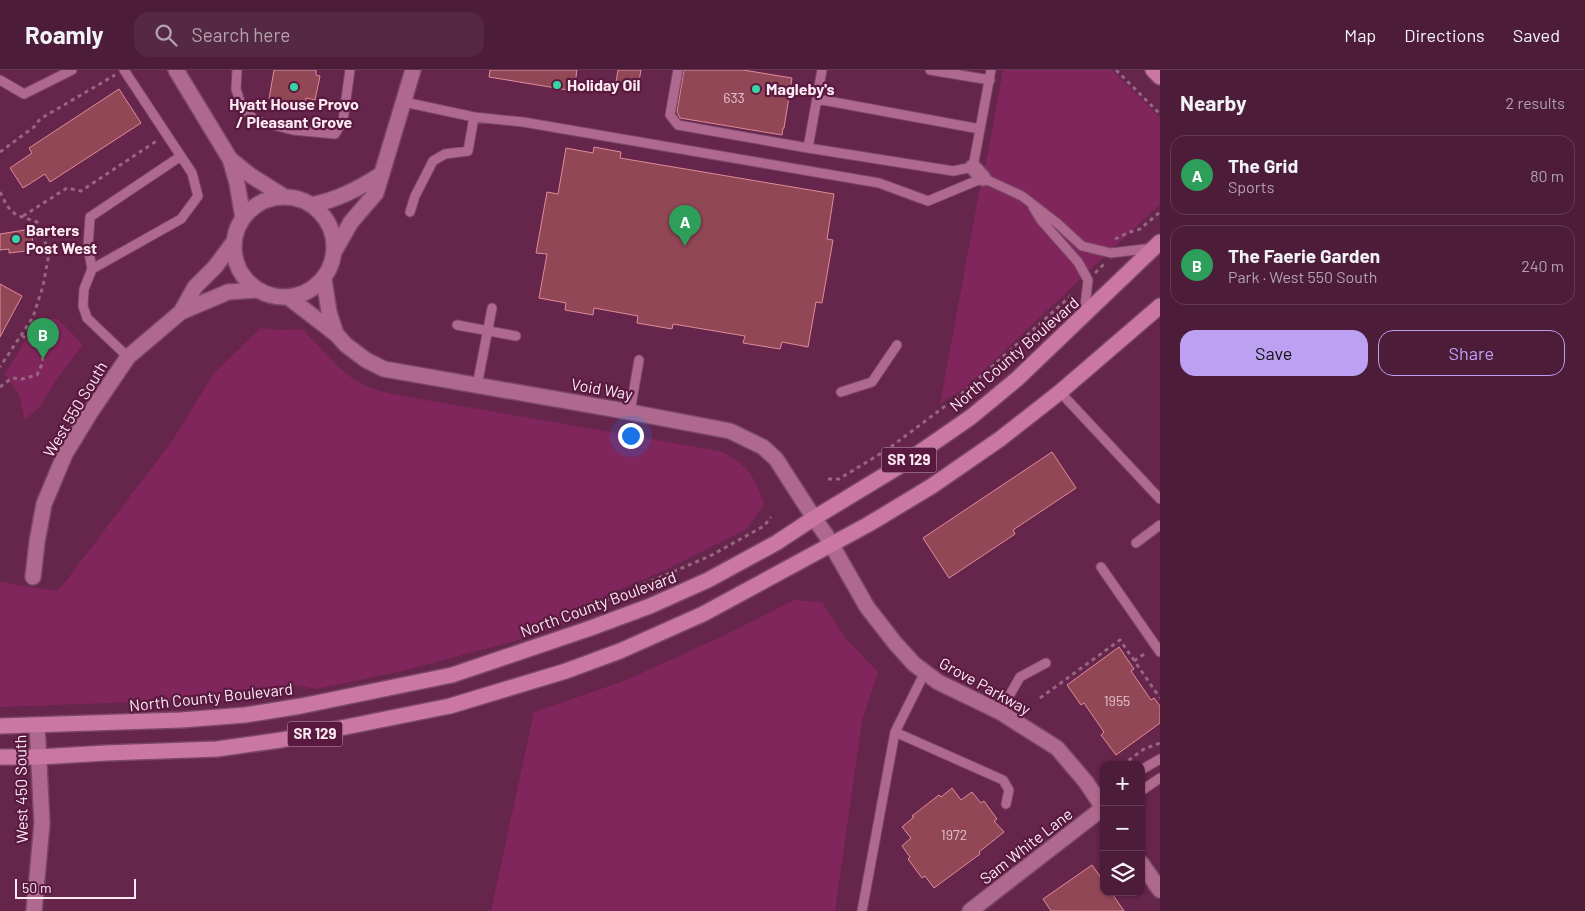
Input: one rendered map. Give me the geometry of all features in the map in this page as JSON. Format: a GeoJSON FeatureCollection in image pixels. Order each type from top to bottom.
{"type":"FeatureCollection","features":[{"type":"Feature","properties":{"kind":"main road"},"geometry":{"type":"LineString","coordinates":[[1153,70],[1160,77]]}},
{"type":"Feature","properties":{"kind":"main road","name":"North County Boulevard"},"geometry":{"type":"LineString","coordinates":[[0,726],[120,724],[245,715],[320,703],[452,675],[650,606],[708,580],[780,540],[903,464],[972,418],[1018,379],[1157,245]]}},
{"type":"Feature","properties":{"kind":"main road","name":"SR 129"},"geometry":{"type":"LineString","coordinates":[[0,757],[39,758],[106,753],[217,749],[281,740],[450,706],[566,671],[620,651],[703,614],[829,540],[869,524],[932,486],[1000,439],[1060,392],[1160,306]]}},
{"type":"Feature","properties":{"kind":"street"},"geometry":{"type":"LineString","coordinates":[[176,70],[230,159],[237,182],[243,218]]}},
{"type":"Feature","properties":{"kind":"street"},"geometry":{"type":"LineString","coordinates":[[334,252],[351,222],[376,193],[414,70]]}},
{"type":"Feature","properties":{"kind":"street"},"geometry":{"type":"LineString","coordinates":[[230,159],[250,175],[285,197]]}},
{"type":"Feature","properties":{"kind":"street"},"geometry":{"type":"LineString","coordinates":[[311,205],[344,196],[380,175]]}},
{"type":"Feature","properties":{"kind":"street"},"geometry":{"type":"LineString","coordinates":[[276,197],[299,199],[311,205],[319,211],[328,223],[333,237],[334,252],[331,266],[324,279],[313,289],[299,296],[282,298],[267,295],[257,290],[242,276],[234,260],[233,243],[238,226],[243,218],[247,212],[262,202],[276,197]]}},
{"type":"Feature","properties":{"kind":"street"},"geometry":{"type":"LineString","coordinates":[[181,312],[195,287],[215,267],[233,243]]}},
{"type":"Feature","properties":{"kind":"street"},"geometry":{"type":"LineString","coordinates":[[324,279],[329,312],[336,334]]}},
{"type":"Feature","properties":{"kind":"street"},"geometry":{"type":"LineString","coordinates":[[181,312],[228,292],[257,290]]}},
{"type":"Feature","properties":{"kind":"street","name":"Void Way"},"geometry":{"type":"LineString","coordinates":[[288,297],[336,334],[346,345],[366,360],[384,369],[730,431],[763,448],[776,459],[829,540]]}},
{"type":"Feature","properties":{"kind":"street","name":"West 550 South"},"geometry":{"type":"LineString","coordinates":[[33,577],[44,504],[65,454],[128,357],[181,312]]}},
{"type":"Feature","properties":{"kind":"street","name":"Grove Parkway"},"geometry":{"type":"LineString","coordinates":[[829,540],[867,607],[914,664],[938,682],[1000,712],[1056,748],[1086,782],[1103,806]]}},
{"type":"Feature","properties":{"kind":"street","name":"West 450 South"},"geometry":{"type":"LineString","coordinates":[[34,911],[42,823],[37,725]]}},
{"type":"Feature","properties":{"kind":"street","name":"Sam White Lane"},"geometry":{"type":"LineString","coordinates":[[970,911],[1100,811]]}},
{"type":"Feature","properties":{"kind":"street"},"geometry":{"type":"LineString","coordinates":[[1145,869],[1160,890]]}},
{"type":"Feature","properties":{"kind":"lane"},"geometry":{"type":"LineString","coordinates":[[0,80],[24,94],[72,70]]}},
{"type":"Feature","properties":{"kind":"lane"},"geometry":{"type":"LineString","coordinates":[[92,269],[181,219],[198,196],[192,173],[124,70]]}},
{"type":"Feature","properties":{"kind":"lane"},"geometry":{"type":"LineString","coordinates":[[236,70],[236,89],[242,108],[256,122],[293,130],[335,134],[343,121],[350,70]]}},
{"type":"Feature","properties":{"kind":"lane"},"geometry":{"type":"LineString","coordinates":[[678,70],[670,115],[678,125],[952,171],[978,172],[999,186],[1010,189],[1031,202],[1082,246],[1111,253],[1157,245]]}},
{"type":"Feature","properties":{"kind":"lane"},"geometry":{"type":"LineString","coordinates":[[808,148],[822,70]]}},
{"type":"Feature","properties":{"kind":"lane"},"geometry":{"type":"LineString","coordinates":[[930,70],[990,75],[980,128],[978,172]]}},
{"type":"Feature","properties":{"kind":"lane"},"geometry":{"type":"LineString","coordinates":[[817,99],[980,128]]}},
{"type":"Feature","properties":{"kind":"lane"},"geometry":{"type":"LineString","coordinates":[[404,102],[474,117],[523,122],[879,183],[928,201],[978,172]]}},
{"type":"Feature","properties":{"kind":"lane"},"geometry":{"type":"LineString","coordinates":[[410,212],[415,196],[433,161],[445,154],[468,151],[474,117]]}},
{"type":"Feature","properties":{"kind":"lane"},"geometry":{"type":"LineString","coordinates":[[128,357],[87,318],[83,306],[84,288],[92,269],[88,247],[90,218],[181,156]]}},
{"type":"Feature","properties":{"kind":"lane"},"geometry":{"type":"LineString","coordinates":[[1031,202],[1041,220],[1078,262],[1088,280],[1084,317]]}},
{"type":"Feature","properties":{"kind":"lane"},"geometry":{"type":"LineString","coordinates":[[477,386],[492,308]]}},
{"type":"Feature","properties":{"kind":"lane"},"geometry":{"type":"LineString","coordinates":[[457,325],[516,336]]}},
{"type":"Feature","properties":{"kind":"lane"},"geometry":{"type":"LineString","coordinates":[[841,392],[872,382],[897,345]]}},
{"type":"Feature","properties":{"kind":"lane"},"geometry":{"type":"LineString","coordinates":[[630,412],[639,360]]}},
{"type":"Feature","properties":{"kind":"lane"},"geometry":{"type":"LineString","coordinates":[[1060,392],[1160,499]]}},
{"type":"Feature","properties":{"kind":"lane"},"geometry":{"type":"LineString","coordinates":[[1136,543],[1160,525]]}},
{"type":"Feature","properties":{"kind":"lane"},"geometry":{"type":"LineString","coordinates":[[1101,567],[1160,652]]}},
{"type":"Feature","properties":{"kind":"lane"},"geometry":{"type":"LineString","coordinates":[[1000,712],[1020,677],[1046,663]]}},
{"type":"Feature","properties":{"kind":"lane"},"geometry":{"type":"LineString","coordinates":[[862,911],[895,732],[925,672]]}},
{"type":"Feature","properties":{"kind":"lane"},"geometry":{"type":"LineString","coordinates":[[895,732],[1003,780],[1009,790],[1006,804]]}},
{"type":"Feature","properties":{"kind":"lane"},"geometry":{"type":"LineString","coordinates":[[1145,768],[1160,759]]}},
{"type":"Feature","properties":{"kind":"lane"},"geometry":{"type":"LineString","coordinates":[[1145,788],[1160,778]]}},
{"type":"Feature","properties":{"kind":"path"},"geometry":{"type":"LineString","coordinates":[[0,152],[34,127],[40,119],[124,70]]}},
{"type":"Feature","properties":{"kind":"path"},"geometry":{"type":"LineString","coordinates":[[1116,70],[1160,114]]}},
{"type":"Feature","properties":{"kind":"path"},"geometry":{"type":"LineString","coordinates":[[22,217],[68,188],[81,191],[166,134]]}},
{"type":"Feature","properties":{"kind":"path"},"geometry":{"type":"LineString","coordinates":[[0,367],[32,317],[43,286],[48,259],[44,234],[37,222],[16,215],[7,206],[1,194]]}},
{"type":"Feature","properties":{"kind":"path"},"geometry":{"type":"LineString","coordinates":[[1109,240],[1117,239],[1130,232],[1140,230],[1160,212]]}},
{"type":"Feature","properties":{"kind":"path"},"geometry":{"type":"LineString","coordinates":[[828,479],[839,479],[888,449],[960,395],[1074,292]]}},
{"type":"Feature","properties":{"kind":"path"},"geometry":{"type":"LineString","coordinates":[[0,387],[12,378],[22,379],[37,375],[43,362],[41,348],[20,335]]}},
{"type":"Feature","properties":{"kind":"path"},"geometry":{"type":"LineString","coordinates":[[607,600],[710,556],[764,526],[771,517]]}},
{"type":"Feature","properties":{"kind":"path"},"geometry":{"type":"LineString","coordinates":[[1040,698],[1120,640],[1160,698]]}},
{"type":"Feature","properties":{"kind":"path"},"geometry":{"type":"LineString","coordinates":[[1128,761],[1144,749],[1160,743]]}},
{"type":"Feature","properties":{"kind":"shaded area"},"geometry":{"type":"Polygon","coordinates":[[[1003,70],[1112,70],[1160,118],[1160,204],[967,386],[940,404],[981,182],[1003,70]]]}},
{"type":"Feature","properties":{"kind":"shaded area"},"geometry":{"type":"Polygon","coordinates":[[[43,318],[58,319],[83,345],[57,379],[40,406],[25,420],[19,394],[5,374],[31,331],[43,318]]]}},
{"type":"Feature","properties":{"kind":"shaded area"},"geometry":{"type":"Polygon","coordinates":[[[261,328],[302,329],[345,373],[360,383],[378,390],[397,395],[719,451],[743,465],[753,478],[764,504],[747,529],[661,572],[603,596],[607,608],[515,641],[402,671],[316,689],[296,685],[266,692],[255,699],[0,707],[0,582],[56,591],[63,585],[174,438],[214,373],[261,328]]]}},
{"type":"Feature","properties":{"kind":"shaded area"},"geometry":{"type":"Polygon","coordinates":[[[794,600],[822,602],[846,639],[878,672],[862,721],[835,911],[491,911],[534,712],[624,681],[723,636],[794,600]]]}},
{"type":"Feature","properties":{"kind":"building","name":"Hyatt House Provo / Pleasant Grove"},"geometry":{"type":"Polygon","coordinates":[[[274,70],[316,70],[316,75],[320,76],[315,100],[306,98],[305,105],[269,99],[274,70]]]}},
{"type":"Feature","properties":{"kind":"building","name":"Holiday Oil"},"geometry":{"type":"Polygon","coordinates":[[[490,70],[577,70],[574,91],[489,77],[490,70]]]}},
{"type":"Feature","properties":{"kind":"building"},"geometry":{"type":"Polygon","coordinates":[[[618,70],[641,70],[638,86],[616,82],[618,70]]]}},
{"type":"Feature","properties":{"kind":"building"},"geometry":{"type":"Polygon","coordinates":[[[684,70],[743,70],[792,78],[782,135],[680,118],[677,112],[684,70]]]}},
{"type":"Feature","properties":{"kind":"building"},"geometry":{"type":"Polygon","coordinates":[[[119,89],[141,123],[50,182],[45,174],[23,188],[10,168],[32,153],[29,148],[119,89]]]}},
{"type":"Feature","properties":{"kind":"building"},"geometry":{"type":"Polygon","coordinates":[[[594,147],[621,152],[620,158],[834,194],[827,239],[833,240],[822,303],[816,302],[808,347],[782,342],[780,349],[743,343],[745,336],[673,324],[672,329],[637,323],[638,316],[594,308],[593,315],[565,310],[566,303],[539,298],[547,254],[536,253],[547,192],[558,194],[566,148],[593,153],[594,147]]]}},
{"type":"Feature","properties":{"kind":"building","name":"Barters Post West"},"geometry":{"type":"Polygon","coordinates":[[[31,229],[33,244],[25,245],[26,251],[9,253],[9,249],[0,250],[0,234],[31,229]]]}},
{"type":"Feature","properties":{"kind":"building"},"geometry":{"type":"Polygon","coordinates":[[[0,284],[22,296],[0,337],[0,284]]]}},
{"type":"Feature","properties":{"kind":"building"},"geometry":{"type":"Polygon","coordinates":[[[1052,452],[1076,488],[1013,530],[1015,534],[949,578],[923,538],[1052,452]]]}},
{"type":"Feature","properties":{"kind":"building"},"geometry":{"type":"Polygon","coordinates":[[[1119,647],[1134,669],[1131,671],[1151,700],[1154,698],[1160,706],[1160,723],[1116,755],[1101,735],[1104,732],[1084,703],[1081,705],[1067,685],[1119,647]]]}},
{"type":"Feature","properties":{"kind":"building"},"geometry":{"type":"Polygon","coordinates":[[[952,788],[961,800],[972,792],[981,803],[984,801],[997,819],[994,821],[1004,832],[979,852],[980,854],[934,888],[925,876],[922,878],[908,859],[910,857],[902,846],[911,838],[902,827],[914,817],[912,816],[939,795],[941,797],[952,788]]]}},
{"type":"Feature","properties":{"kind":"building"},"geometry":{"type":"Polygon","coordinates":[[[1092,865],[1100,876],[1100,896],[1114,896],[1124,911],[1051,911],[1043,899],[1092,865]]]}},
{"type":"Feature","properties":{"kind":"place","name":"Holiday Oil"},"geometry":{"type":"Point","coordinates":[557,85]}},
{"type":"Feature","properties":{"kind":"place","name":"Hyatt House Provo / Pleasant Grove"},"geometry":{"type":"Point","coordinates":[294,87]}},
{"type":"Feature","properties":{"kind":"place","name":"Magleby's"},"geometry":{"type":"Point","coordinates":[756,89]}},
{"type":"Feature","properties":{"kind":"place","name":"Barters Post West"},"geometry":{"type":"Point","coordinates":[16,239]}},
{"type":"Feature","properties":{"kind":"place","name":"The Grid"},"geometry":{"type":"Point","coordinates":[685,246]}},
{"type":"Feature","properties":{"kind":"place","name":"The Faerie Garden"},"geometry":{"type":"Point","coordinates":[43,359]}}]}
